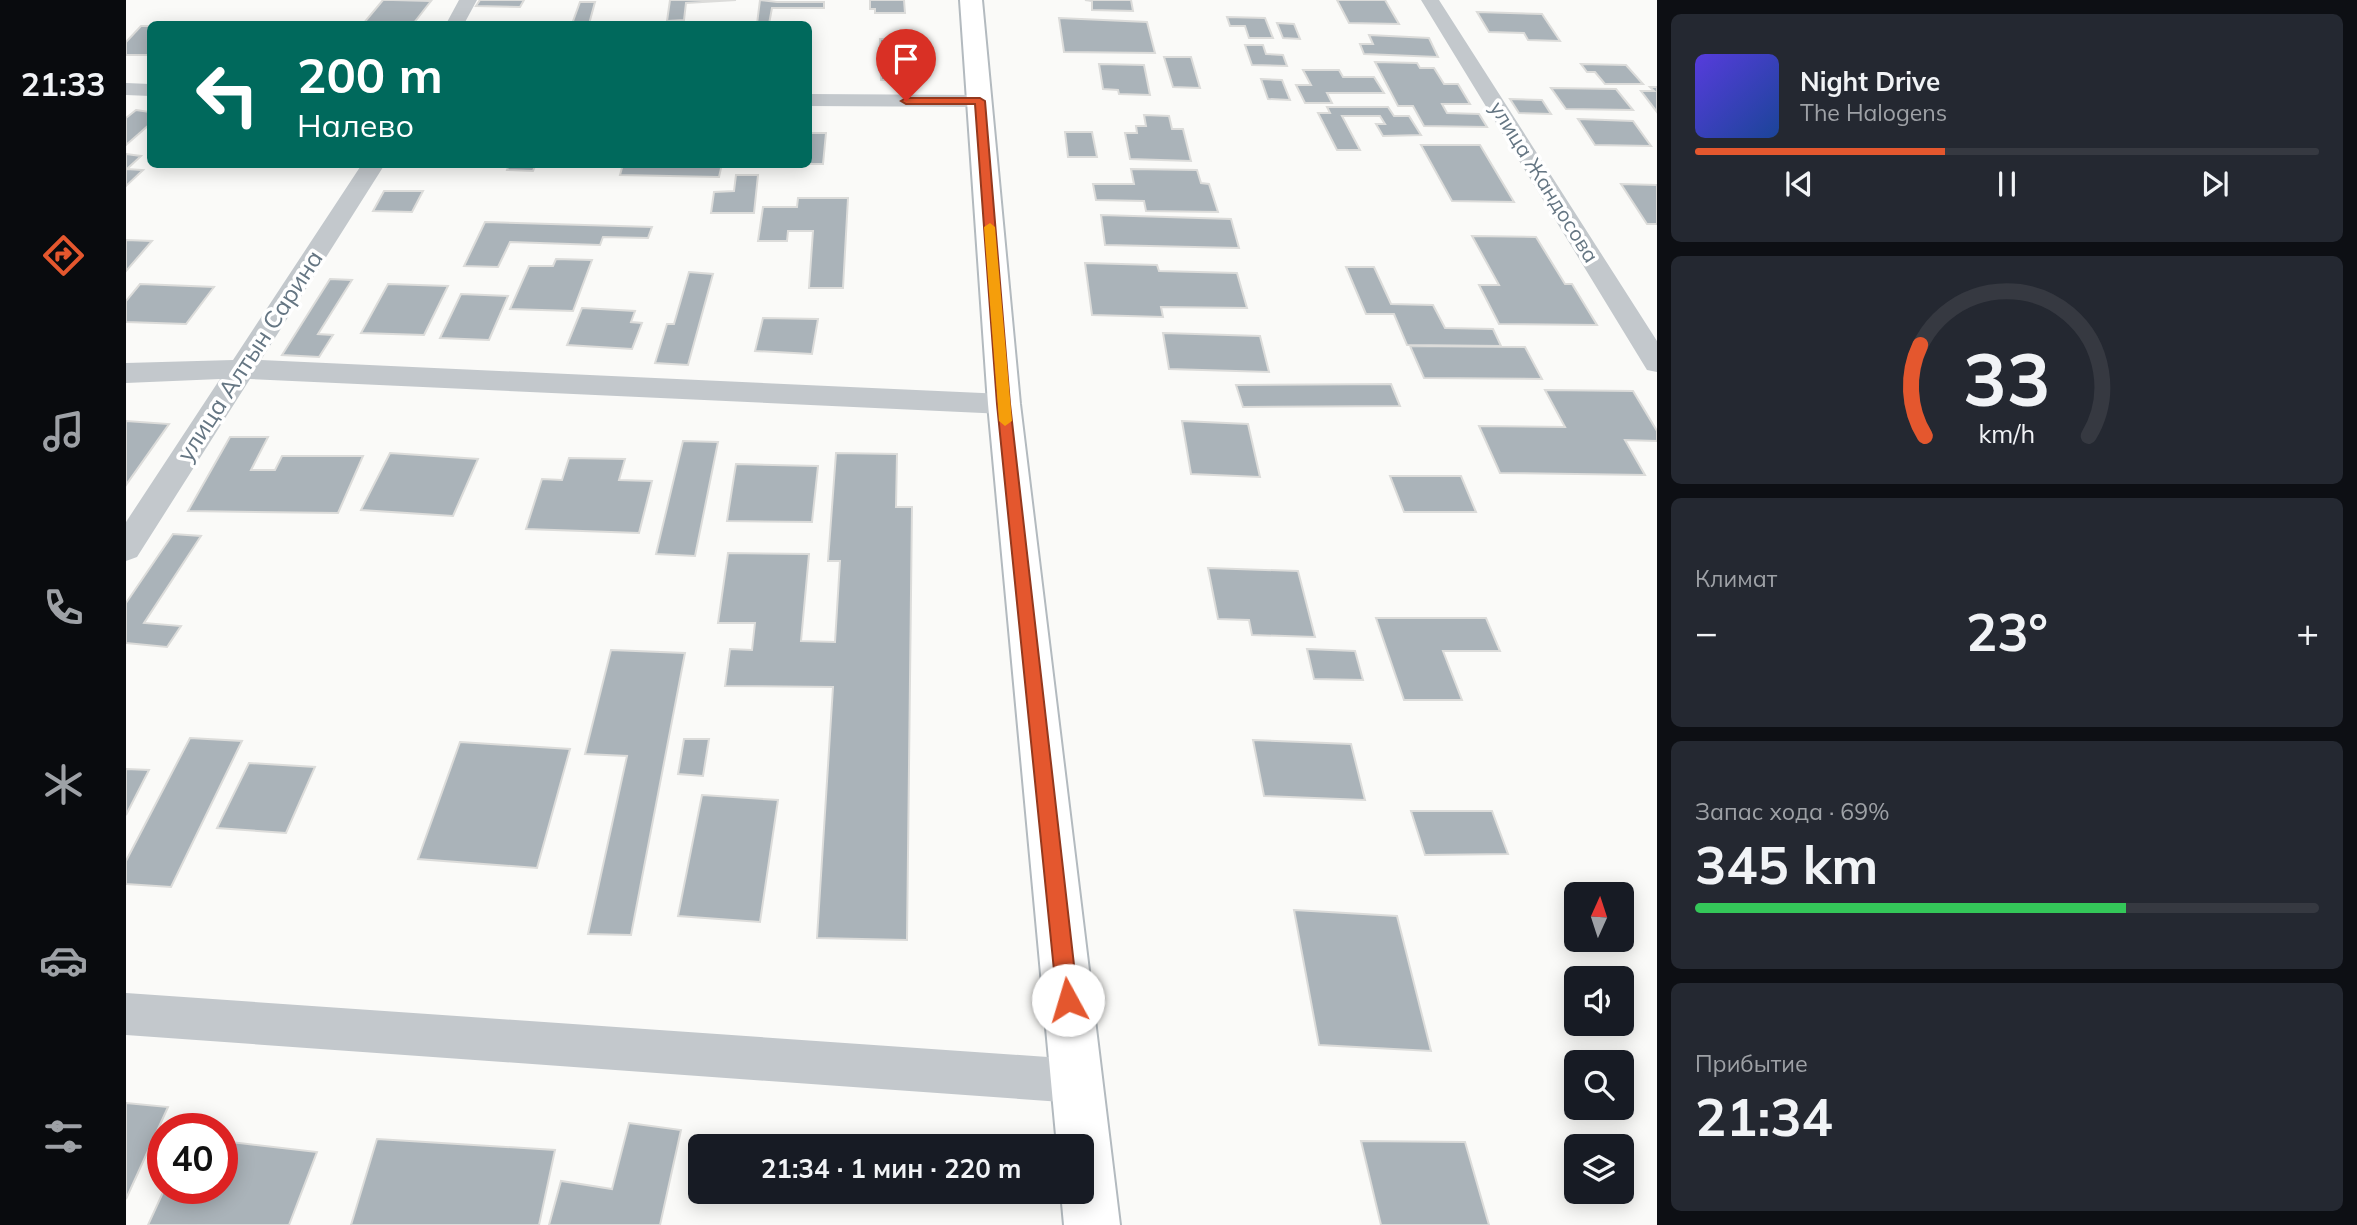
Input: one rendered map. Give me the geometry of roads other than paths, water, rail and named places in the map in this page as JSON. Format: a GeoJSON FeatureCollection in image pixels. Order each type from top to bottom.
{"type":"FeatureCollection","features":[{"type":"Feature","properties":{"kind":"street"},"geometry":{"type":"LineString","coordinates":[[457,21],[468,0]]}},
{"type":"Feature","properties":{"kind":"street"},"geometry":{"type":"LineString","coordinates":[[971,0],[1004,404],[1092,1225]]}},
{"type":"Feature","properties":{"kind":"street","name":"улица Жандосова"},"geometry":{"type":"LineString","coordinates":[[1430,0],[1657,363]]}},
{"type":"Feature","properties":{"kind":"street"},"geometry":{"type":"LineString","coordinates":[[126,89],[147,90]]}},
{"type":"Feature","properties":{"kind":"street"},"geometry":{"type":"LineString","coordinates":[[812,100],[980,101]]}},
{"type":"Feature","properties":{"kind":"street","name":"улица Алтын Сарина"},"geometry":{"type":"LineString","coordinates":[[126,548],[370,168]]}},
{"type":"Feature","properties":{"kind":"street"},"geometry":{"type":"LineString","coordinates":[[126,373],[242,369],[1004,404]]}},
{"type":"Feature","properties":{"kind":"street"},"geometry":{"type":"LineString","coordinates":[[126,1014],[1076,1081]]}}]}
